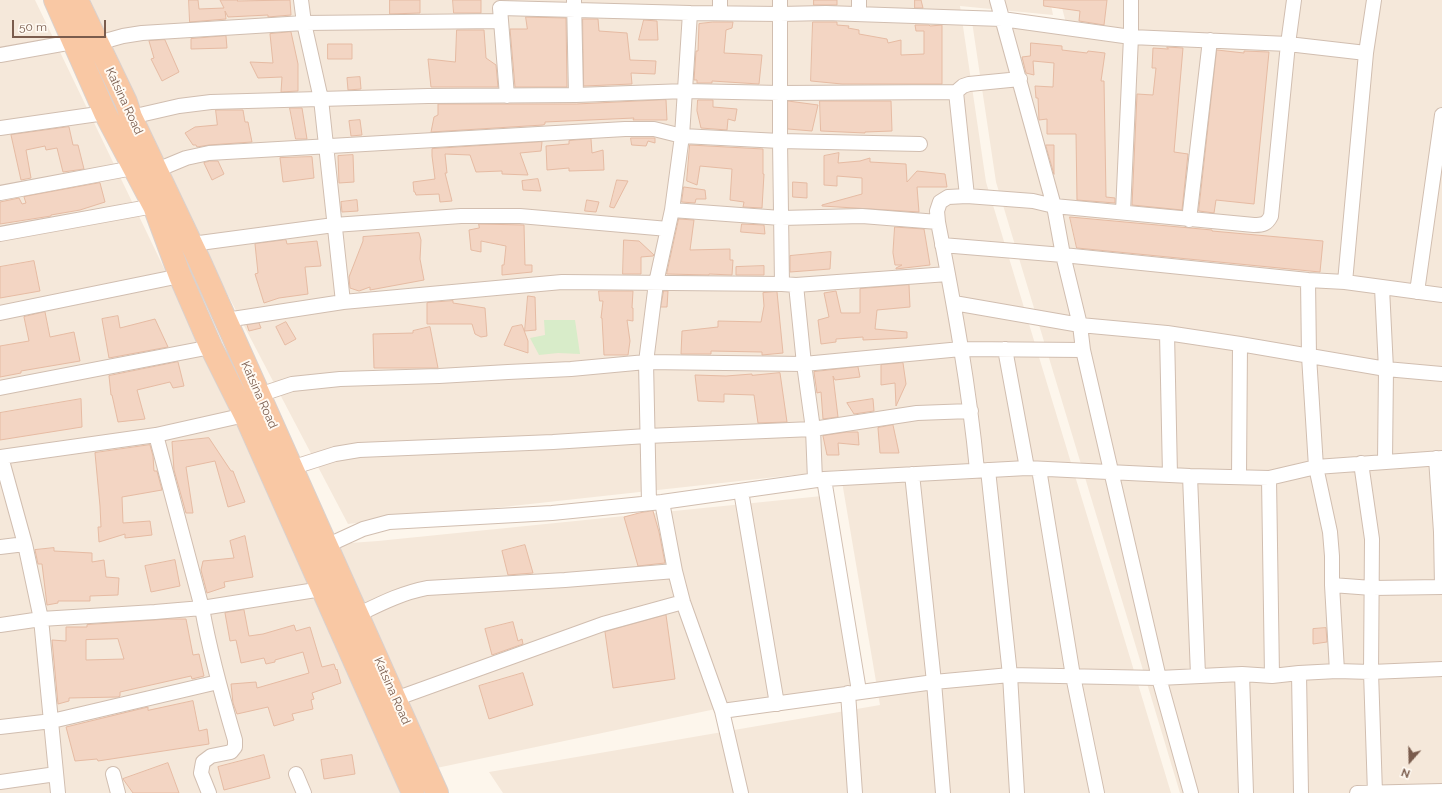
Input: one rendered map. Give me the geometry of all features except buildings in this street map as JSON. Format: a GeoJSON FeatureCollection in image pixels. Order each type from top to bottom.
{"type":"FeatureCollection","features":[{"type":"Feature","properties":{"kind":"highway","name":"Katsina Road"},"geometry":{"type":"LineString","coordinates":[[55,0],[105,112],[154,206],[180,276],[211,347],[245,415],[413,793]]}},
{"type":"Feature","properties":{"kind":"highway","name":"Katsina Road"},"geometry":{"type":"LineString","coordinates":[[77,0],[192,244],[437,793]]}},
{"type":"Feature","properties":{"kind":"street"},"geometry":{"type":"LineString","coordinates":[[301,0],[304,23],[321,99],[343,302]]}},
{"type":"Feature","properties":{"kind":"street"},"geometry":{"type":"LineString","coordinates":[[997,0],[1054,206],[1063,255],[1080,325],[1083,350],[1159,678],[1191,793]]}},
{"type":"Feature","properties":{"kind":"street"},"geometry":{"type":"LineString","coordinates":[[1123,212],[1131,36],[1131,0]]}},
{"type":"Feature","properties":{"kind":"street"},"geometry":{"type":"LineString","coordinates":[[1017,793],[1010,675],[983,470],[971,411],[954,303],[938,222],[937,211],[940,202],[948,197],[967,196],[1033,201],[1054,206],[1189,220],[1263,225],[1271,216],[1288,44],[1294,0]]}},
{"type":"Feature","properties":{"kind":"street"},"geometry":{"type":"LineString","coordinates":[[1345,282],[1366,53],[1374,0]]}},
{"type":"Feature","properties":{"kind":"street"},"geometry":{"type":"LineString","coordinates":[[98,43],[123,36],[142,33],[574,5],[690,13],[720,7],[780,7],[826,13],[859,7],[1002,20],[1131,36],[1288,44],[1366,53]]}},
{"type":"Feature","properties":{"kind":"street"},"geometry":{"type":"LineString","coordinates":[[574,5],[576,95]]}},
{"type":"Feature","properties":{"kind":"street"},"geometry":{"type":"LineString","coordinates":[[780,7],[781,218],[789,284],[804,364],[820,479],[854,692],[854,793]]}},
{"type":"Feature","properties":{"kind":"street"},"geometry":{"type":"LineString","coordinates":[[500,10],[507,96]]}},
{"type":"Feature","properties":{"kind":"street"},"geometry":{"type":"LineString","coordinates":[[690,13],[682,136],[672,210],[656,283],[646,362],[647,436],[656,502],[683,602],[722,711],[741,793]]}},
{"type":"Feature","properties":{"kind":"street"},"geometry":{"type":"LineString","coordinates":[[1189,220],[1210,40]]}},
{"type":"Feature","properties":{"kind":"street"},"geometry":{"type":"LineString","coordinates":[[0,55],[73,42]]}},
{"type":"Feature","properties":{"kind":"street"},"geometry":{"type":"LineString","coordinates":[[131,117],[179,106],[211,102],[428,96],[576,95],[686,91],[956,92],[963,86],[969,84],[1020,79]]}},
{"type":"Feature","properties":{"kind":"street"},"geometry":{"type":"LineString","coordinates":[[956,92],[967,196]]}},
{"type":"Feature","properties":{"kind":"street"},"geometry":{"type":"LineString","coordinates":[[0,128],[105,112]]}},
{"type":"Feature","properties":{"kind":"street"},"geometry":{"type":"LineString","coordinates":[[1417,292],[1442,115]]}},
{"type":"Feature","properties":{"kind":"street"},"geometry":{"type":"LineString","coordinates":[[158,170],[186,158],[209,153],[625,129],[654,129],[682,136],[780,141],[920,144]]}},
{"type":"Feature","properties":{"kind":"street"},"geometry":{"type":"LineString","coordinates":[[0,193],[133,168]]}},
{"type":"Feature","properties":{"kind":"street"},"geometry":{"type":"LineString","coordinates":[[0,234],[154,206]]}},
{"type":"Feature","properties":{"kind":"street"},"geometry":{"type":"LineString","coordinates":[[672,210],[781,218],[862,216],[938,222]]}},
{"type":"Feature","properties":{"kind":"street"},"geometry":{"type":"LineString","coordinates":[[192,244],[334,225],[461,216],[520,216],[668,229]]}},
{"type":"Feature","properties":{"kind":"street"},"geometry":{"type":"LineString","coordinates":[[942,245],[1063,255],[1308,280],[1345,282],[1442,296]]}},
{"type":"Feature","properties":{"kind":"street"},"geometry":{"type":"LineString","coordinates":[[226,320],[343,302],[562,282],[789,284],[948,274]]}},
{"type":"Feature","properties":{"kind":"street"},"geometry":{"type":"LineString","coordinates":[[0,313],[180,276]]}},
{"type":"Feature","properties":{"kind":"street"},"geometry":{"type":"LineString","coordinates":[[1308,280],[1309,356],[1316,467],[1330,532],[1337,671]]}},
{"type":"Feature","properties":{"kind":"street"},"geometry":{"type":"LineString","coordinates":[[1382,288],[1386,369],[1385,461]]}},
{"type":"Feature","properties":{"kind":"street"},"geometry":{"type":"LineString","coordinates":[[954,303],[1080,325],[1167,333],[1386,369],[1442,374]]}},
{"type":"Feature","properties":{"kind":"street"},"geometry":{"type":"LineString","coordinates":[[1167,333],[1170,475]]}},
{"type":"Feature","properties":{"kind":"street"},"geometry":{"type":"LineString","coordinates":[[1239,477],[1240,344]]}},
{"type":"Feature","properties":{"kind":"street"},"geometry":{"type":"LineString","coordinates":[[0,388],[211,347]]}},
{"type":"Feature","properties":{"kind":"street"},"geometry":{"type":"LineString","coordinates":[[259,395],[292,384],[318,380],[571,369],[646,362],[804,364],[961,349],[1083,350]]}},
{"type":"Feature","properties":{"kind":"street"},"geometry":{"type":"LineString","coordinates":[[1005,349],[1033,468],[1097,793]]}},
{"type":"Feature","properties":{"kind":"street"},"geometry":{"type":"LineString","coordinates":[[291,468],[334,454],[359,450],[813,429],[917,413],[971,411]]}},
{"type":"Feature","properties":{"kind":"street"},"geometry":{"type":"LineString","coordinates":[[58,793],[41,619],[25,544],[0,457],[156,435],[245,415]]}},
{"type":"Feature","properties":{"kind":"street"},"geometry":{"type":"LineString","coordinates":[[156,435],[202,608],[218,682],[235,740],[235,747],[231,752],[211,756],[203,762],[201,773],[209,793]]}},
{"type":"Feature","properties":{"kind":"street"},"geometry":{"type":"LineString","coordinates":[[326,546],[363,529],[390,522],[552,513],[656,502],[820,479],[1033,468],[1190,476],[1269,478],[1316,467],[1439,458],[1442,587],[1372,588],[1332,586]]}},
{"type":"Feature","properties":{"kind":"street"},"geometry":{"type":"LineString","coordinates":[[1361,463],[1372,539],[1371,672],[1375,792]]}},
{"type":"Feature","properties":{"kind":"street"},"geometry":{"type":"LineString","coordinates":[[912,474],[934,682],[943,793]]}},
{"type":"Feature","properties":{"kind":"street"},"geometry":{"type":"LineString","coordinates":[[1190,476],[1198,676]]}},
{"type":"Feature","properties":{"kind":"street"},"geometry":{"type":"LineString","coordinates":[[1269,478],[1272,676]]}},
{"type":"Feature","properties":{"kind":"street"},"geometry":{"type":"LineString","coordinates":[[741,491],[777,704]]}},
{"type":"Feature","properties":{"kind":"street"},"geometry":{"type":"LineString","coordinates":[[0,547],[25,544]]}},
{"type":"Feature","properties":{"kind":"street"},"geometry":{"type":"LineString","coordinates":[[358,615],[398,595],[427,588],[565,580],[675,571]]}},
{"type":"Feature","properties":{"kind":"street"},"geometry":{"type":"LineString","coordinates":[[0,625],[41,619],[202,608],[322,589]]}},
{"type":"Feature","properties":{"kind":"street"},"geometry":{"type":"LineString","coordinates":[[395,698],[603,624],[683,602]]}},
{"type":"Feature","properties":{"kind":"street"},"geometry":{"type":"LineString","coordinates":[[722,711],[854,692],[934,682],[1010,675],[1159,678],[1242,674],[1272,676],[1299,672],[1371,672],[1442,669]]}},
{"type":"Feature","properties":{"kind":"street"},"geometry":{"type":"LineString","coordinates":[[1299,672],[1301,793]]}},
{"type":"Feature","properties":{"kind":"street"},"geometry":{"type":"LineString","coordinates":[[1242,674],[1246,793]]}},
{"type":"Feature","properties":{"kind":"street"},"geometry":{"type":"LineString","coordinates":[[0,727],[52,720],[218,682]]}},
{"type":"Feature","properties":{"kind":"street"},"geometry":{"type":"LineString","coordinates":[[0,782],[56,774]]}},
{"type":"Feature","properties":{"kind":"street"},"geometry":{"type":"LineString","coordinates":[[113,774],[118,793]]}},
{"type":"Feature","properties":{"kind":"street"},"geometry":{"type":"LineString","coordinates":[[296,774],[304,793]]}},
{"type":"Feature","properties":{"kind":"street"},"geometry":{"type":"LineString","coordinates":[[1357,793],[1442,791]]}},
{"type":"Feature","properties":{"kind":"shaded area"},"geometry":{"type":"Polygon","coordinates":[[[0,0],[35,0],[261,470],[294,547],[378,541],[822,496],[856,689],[744,703],[394,777],[400,793],[0,793],[0,0]]]}},
{"type":"Feature","properties":{"kind":"shaded area"},"geometry":{"type":"Polygon","coordinates":[[[78,0],[1050,0],[1053,15],[960,6],[986,182],[1171,793],[503,793],[489,772],[880,705],[840,470],[348,524],[156,158],[78,0]]]}},
{"type":"Feature","properties":{"kind":"shaded area"},"geometry":{"type":"Polygon","coordinates":[[[1060,0],[1442,0],[1442,793],[1180,793],[996,182],[971,15],[1067,27],[1060,0]]]}},
{"type":"Feature","properties":{"kind":"green space"},"geometry":{"type":"Polygon","coordinates":[[[544,320],[575,320],[580,354],[558,353],[539,355],[530,338],[545,335],[544,320]]]}}]}
